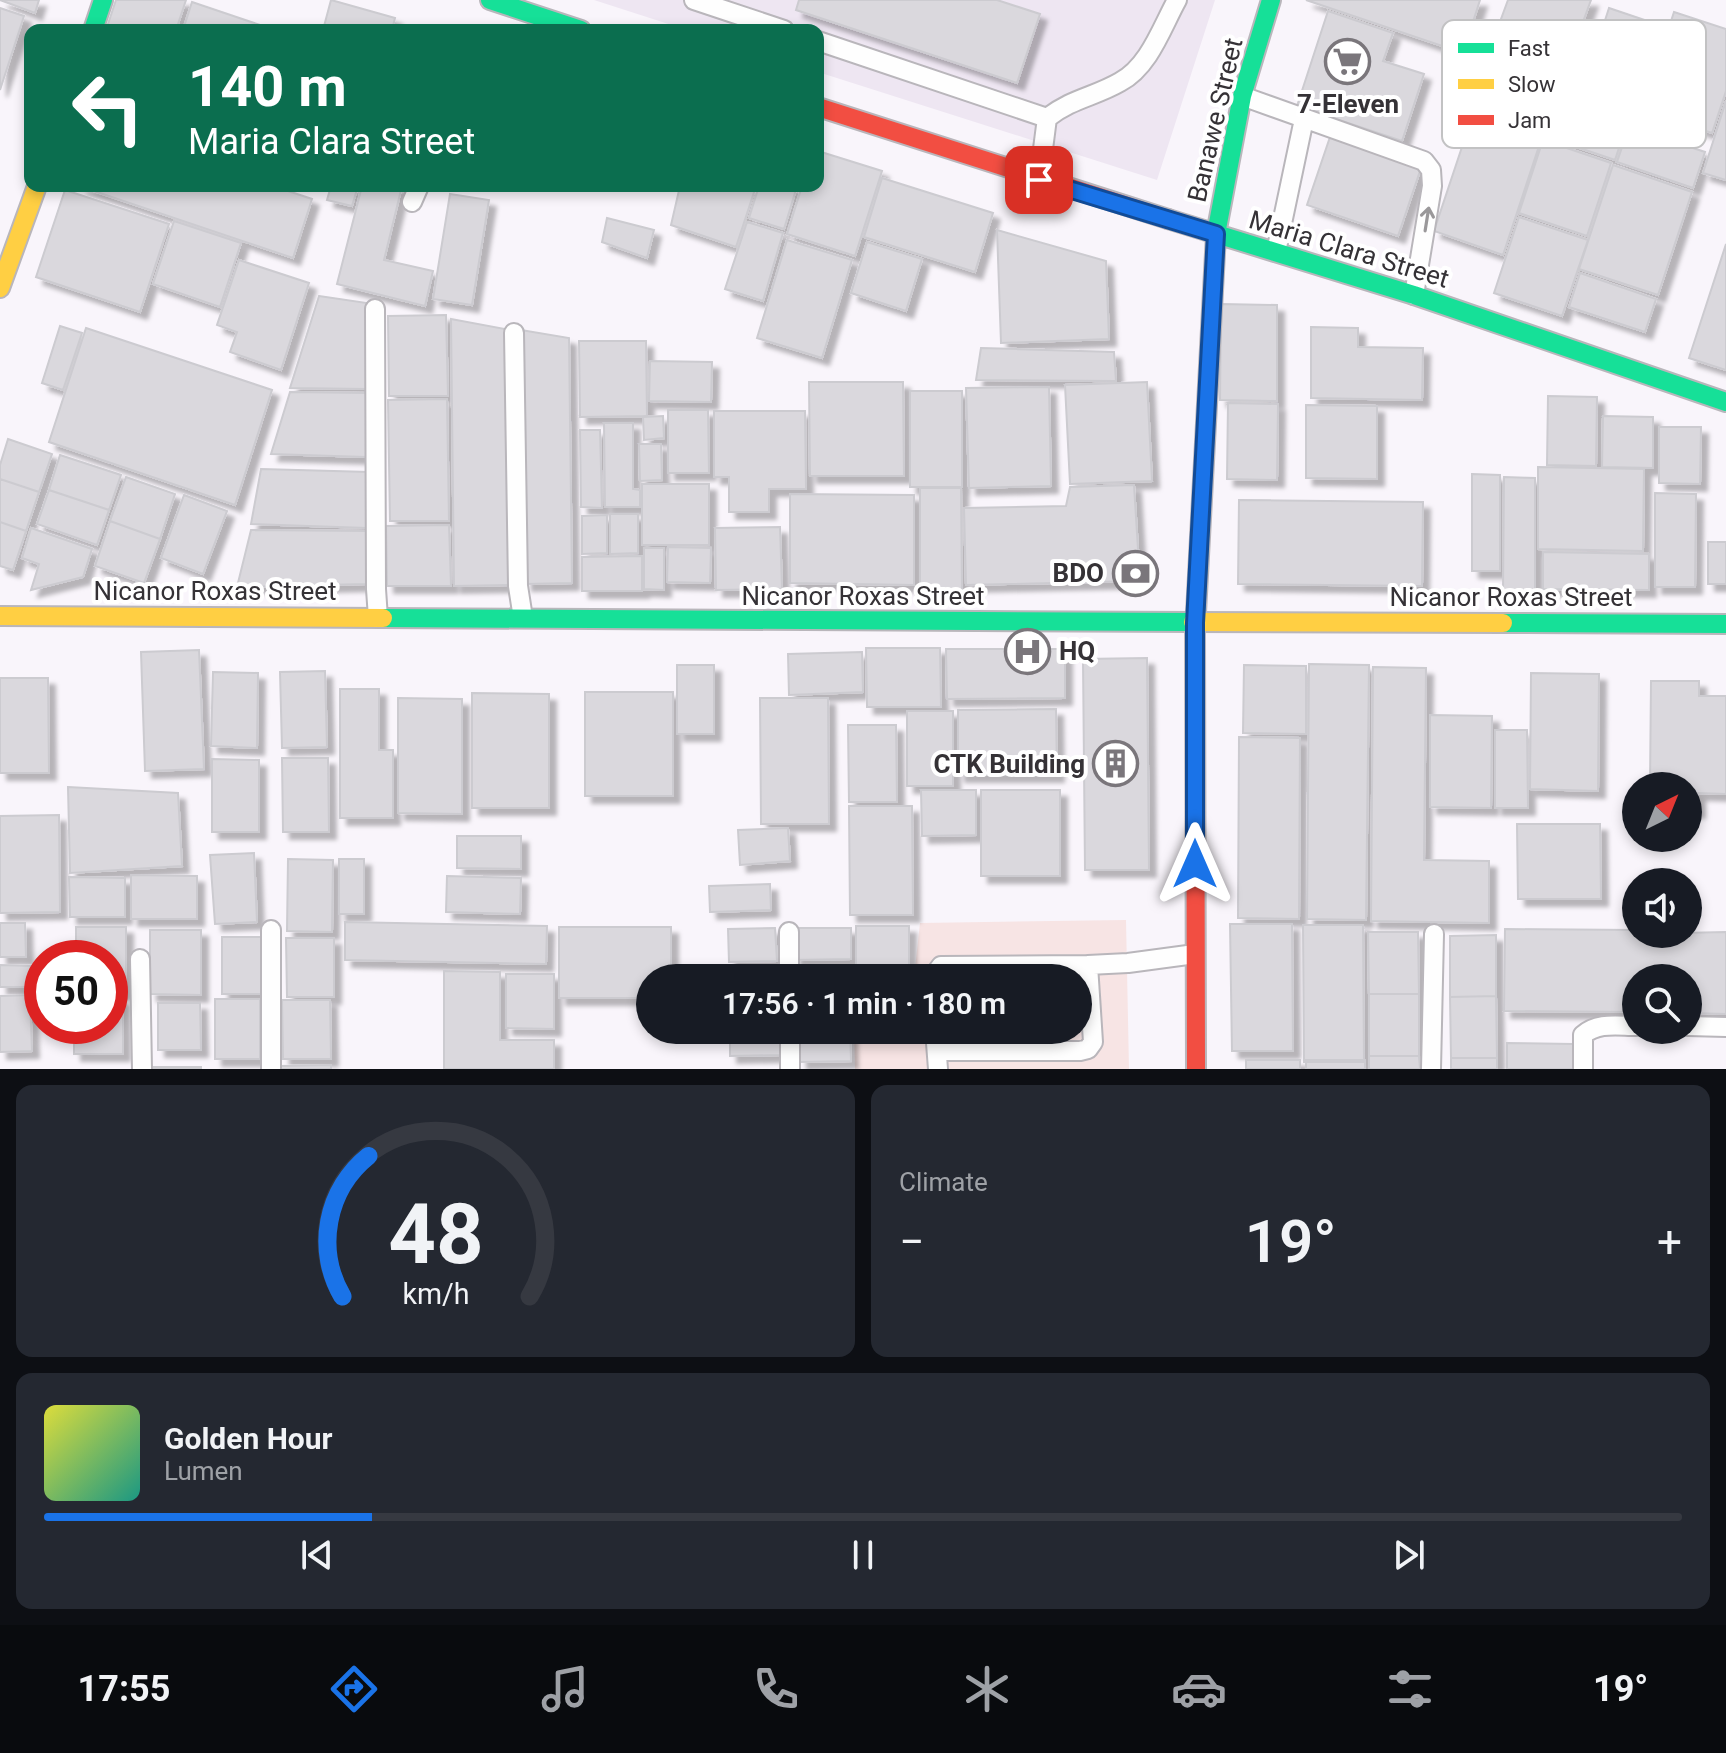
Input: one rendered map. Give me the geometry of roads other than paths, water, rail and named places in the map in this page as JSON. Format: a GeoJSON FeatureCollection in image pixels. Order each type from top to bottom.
{"type":"FeatureCollection","features":[{"type":"Feature","properties":{"kind":"street"},"geometry":{"type":"LineString","coordinates":[[95,24],[103,0]]}},
{"type":"Feature","properties":{"kind":"street"},"geometry":{"type":"LineString","coordinates":[[490,0],[564,24]]}},
{"type":"Feature","properties":{"kind":"street","name":"Banawe Street"},"geometry":{"type":"LineString","coordinates":[[1196,1069],[1195,623],[1216,234],[1242,96],[1271,0]]}},
{"type":"Feature","properties":{"kind":"street","name":"Maria Clara Street"},"geometry":{"type":"LineString","coordinates":[[824,109],[1039,180],[1414,295],[1726,402]]}},
{"type":"Feature","properties":{"kind":"street"},"geometry":{"type":"LineString","coordinates":[[0,288],[35,192]]}},
{"type":"Feature","properties":{"kind":"street","name":"Nicanor Roxas Street"},"geometry":{"type":"LineString","coordinates":[[0,616],[1726,624]]}},
{"type":"Feature","properties":{"kind":"lane"},"geometry":{"type":"LineString","coordinates":[[694,0],[766,24]]}},
{"type":"Feature","properties":{"kind":"lane"},"geometry":{"type":"LineString","coordinates":[[1039,180],[1047,118],[1073,100],[1120,82],[1140,67],[1177,0]]}},
{"type":"Feature","properties":{"kind":"lane"},"geometry":{"type":"LineString","coordinates":[[824,43],[1047,118]]}},
{"type":"Feature","properties":{"kind":"lane"},"geometry":{"type":"LineString","coordinates":[[1242,96],[1424,161],[1431,170],[1432,186],[1414,295]]}},
{"type":"Feature","properties":{"kind":"lane"},"geometry":{"type":"LineString","coordinates":[[1276,252],[1304,119]]}},
{"type":"Feature","properties":{"kind":"lane"},"geometry":{"type":"LineString","coordinates":[[375,309],[378,618]]}},
{"type":"Feature","properties":{"kind":"lane"},"geometry":{"type":"LineString","coordinates":[[514,333],[518,586],[524,620]]}},
{"type":"Feature","properties":{"kind":"lane"},"geometry":{"type":"LineString","coordinates":[[271,930],[271,1069]]}},
{"type":"Feature","properties":{"kind":"lane"},"geometry":{"type":"LineString","coordinates":[[789,932],[789,964]]}},
{"type":"Feature","properties":{"kind":"lane"},"geometry":{"type":"LineString","coordinates":[[1431,1069],[1434,934]]}},
{"type":"Feature","properties":{"kind":"lane"},"geometry":{"type":"LineString","coordinates":[[1092,965],[1195,954]]}},
{"type":"Feature","properties":{"kind":"lane"},"geometry":{"type":"LineString","coordinates":[[140,959],[142,1069]]}},
{"type":"Feature","properties":{"kind":"lane"},"geometry":{"type":"LineString","coordinates":[[1583,1069],[1583,1035],[1601,1025],[1622,1026]]}},
{"type":"Feature","properties":{"kind":"lane"},"geometry":{"type":"LineString","coordinates":[[1702,1026],[1726,1027]]}},
{"type":"Feature","properties":{"kind":"lane"},"geometry":{"type":"LineString","coordinates":[[790,1044],[790,1069]]}},
{"type":"Feature","properties":{"kind":"lane"},"geometry":{"type":"LineString","coordinates":[[938,1060],[1080,1051],[1088,1049],[1092,1044]]}},
{"type":"Feature","properties":{"kind":"place","name":"7-Eleven"},"geometry":{"type":"Point","coordinates":[1348,61]}},
{"type":"Feature","properties":{"kind":"place","name":"BDO"},"geometry":{"type":"Point","coordinates":[1135,573]}},
{"type":"Feature","properties":{"kind":"place","name":"HQ"},"geometry":{"type":"Point","coordinates":[1028,651]}},
{"type":"Feature","properties":{"kind":"place","name":"CTK Building"},"geometry":{"type":"Point","coordinates":[1116,764]}}]}
